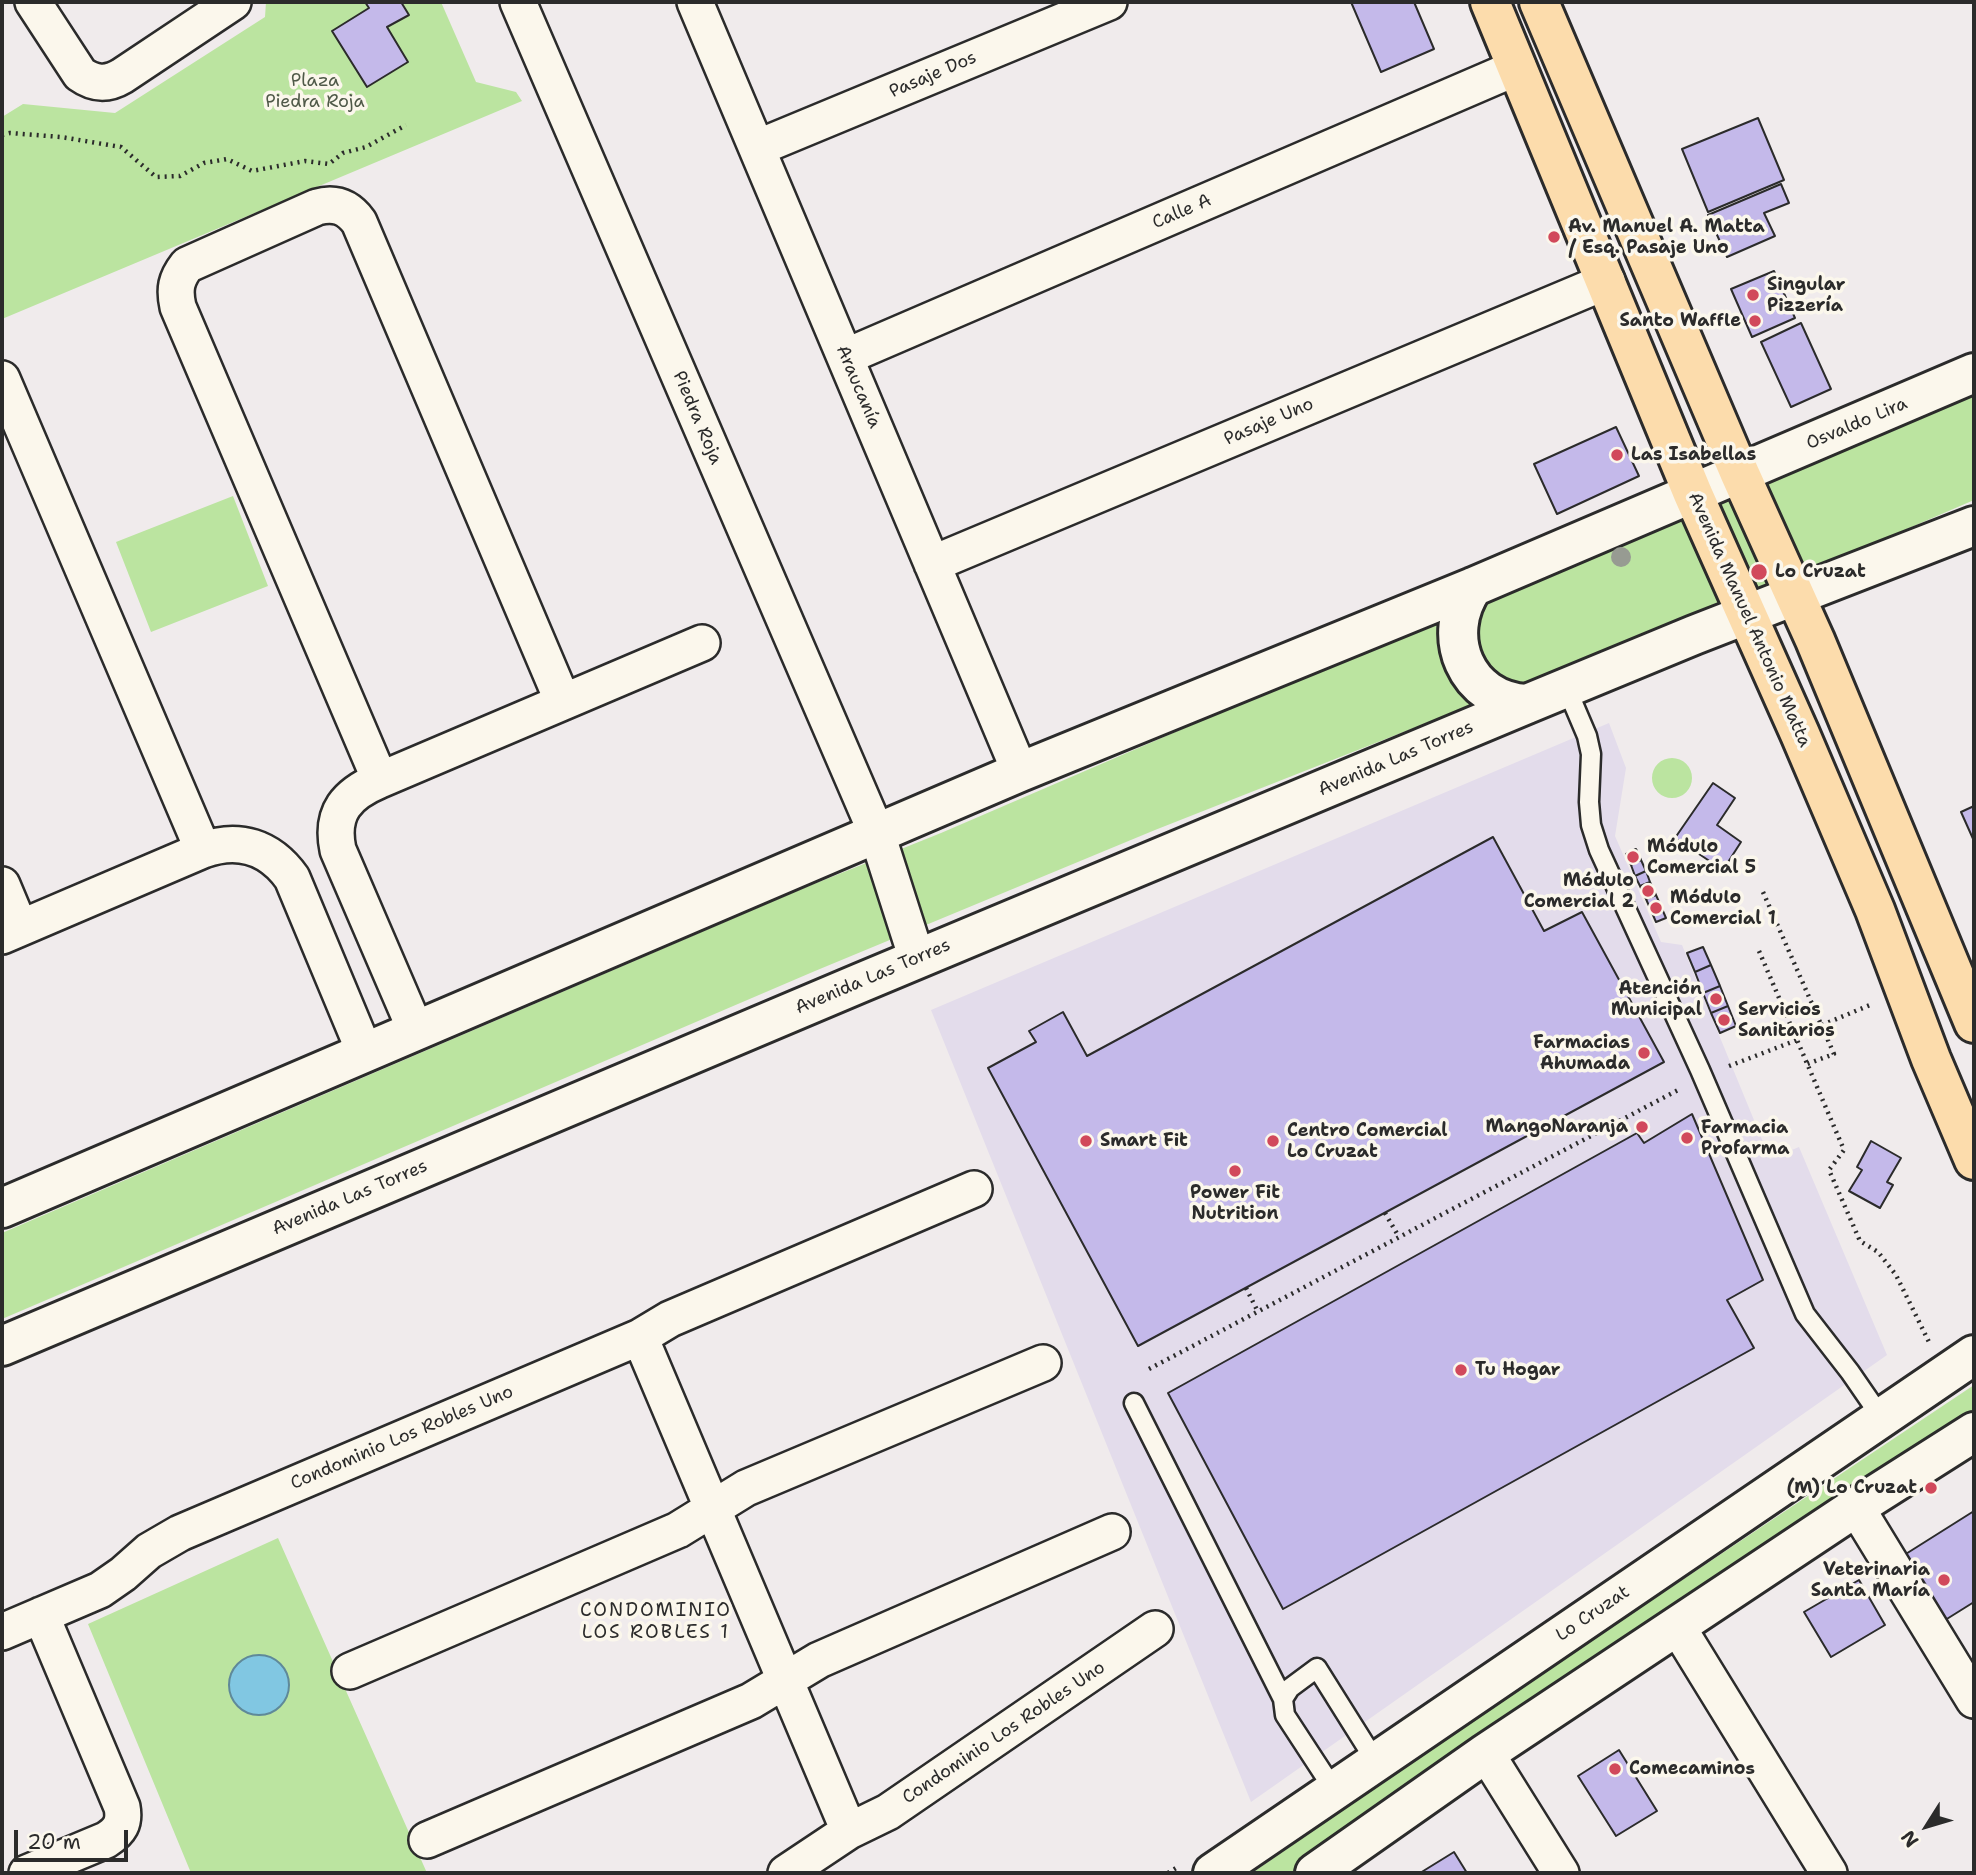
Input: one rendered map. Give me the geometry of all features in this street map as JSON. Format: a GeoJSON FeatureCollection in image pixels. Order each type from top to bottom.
{"type":"FeatureCollection","features":[{"type":"Feature","properties":{"kind":"main road","name":"Avenida Manuel Antonio Matta"},"geometry":{"type":"LineString","coordinates":[[1490,2],[1693,494],[1800,734],[1974,1160]]}},
{"type":"Feature","properties":{"kind":"main road"},"geometry":{"type":"LineString","coordinates":[[1539,2],[1740,474],[1795,596],[1974,1023]]}},
{"type":"Feature","properties":{"kind":"street"},"geometry":{"type":"LineString","coordinates":[[33,2],[75,68],[87,79],[104,83],[122,76],[233,2]]}},
{"type":"Feature","properties":{"kind":"street","name":"Piedra Roja"},"geometry":{"type":"LineString","coordinates":[[518,2],[877,834],[917,958]]}},
{"type":"Feature","properties":{"kind":"street","name":"Araucanía"},"geometry":{"type":"LineString","coordinates":[[695,2],[1020,772]]}},
{"type":"Feature","properties":{"kind":"street","name":"Pasaje Dos"},"geometry":{"type":"LineString","coordinates":[[757,148],[1109,2]]}},
{"type":"Feature","properties":{"kind":"street","name":"Calle A"},"geometry":{"type":"LineString","coordinates":[[845,357],[1518,67]]}},
{"type":"Feature","properties":{"kind":"street"},"geometry":{"type":"LineString","coordinates":[[380,780],[175,295],[176,282],[187,265],[317,207],[343,207],[359,222],[563,702]]}},
{"type":"Feature","properties":{"kind":"street","name":"Pasaje Uno"},"geometry":{"type":"LineString","coordinates":[[932,564],[1607,281]]}},
{"type":"Feature","properties":{"kind":"street","name":"Osvaldo Lira"},"geometry":{"type":"LineString","coordinates":[[1740,474],[1970,377]]}},
{"type":"Feature","properties":{"kind":"street"},"geometry":{"type":"LineString","coordinates":[[2,379],[203,850]]}},
{"type":"Feature","properties":{"kind":"street"},"geometry":{"type":"LineString","coordinates":[[2,1208],[1020,772],[1473,587],[1740,474]]}},
{"type":"Feature","properties":{"kind":"street"},"geometry":{"type":"LineString","coordinates":[[1795,596],[1974,526]]}},
{"type":"Feature","properties":{"kind":"street"},"geometry":{"type":"LineString","coordinates":[[1473,587],[1461,611],[1458,626],[1458,643],[1465,664],[1481,686],[1494,696],[1513,703],[1527,704]]}},
{"type":"Feature","properties":{"kind":"street","name":"Avenida Las Torres"},"geometry":{"type":"LineString","coordinates":[[2,1346],[917,958],[1159,860],[1527,704],[1795,596]]}},
{"type":"Feature","properties":{"kind":"street"},"geometry":{"type":"LineString","coordinates":[[416,1031],[338,850],[336,838],[339,814],[346,802],[355,792],[380,780],[702,643]]}},
{"type":"Feature","properties":{"kind":"street"},"geometry":{"type":"LineString","coordinates":[[2,885],[11,932],[203,850],[232,843],[260,849],[284,866],[292,878],[365,1053]]}},
{"type":"Feature","properties":{"kind":"street","name":"Condominio Los Robles Uno"},"geometry":{"type":"LineString","coordinates":[[2,1632],[100,1590],[164,1541],[974,1189]]}},
{"type":"Feature","properties":{"kind":"street"},"geometry":{"type":"LineString","coordinates":[[639,1336],[849,1831]]}},
{"type":"Feature","properties":{"kind":"street"},"geometry":{"type":"LineString","coordinates":[[350,1671],[678,1530],[746,1488],[1043,1363]]}},
{"type":"Feature","properties":{"kind":"street","name":"Lo Cruzat"},"geometry":{"type":"LineString","coordinates":[[1213,1873],[1960,1364]]}},
{"type":"Feature","properties":{"kind":"street"},"geometry":{"type":"LineString","coordinates":[[1315,1873],[1486,1753],[1856,1507],[1974,1432]]}},
{"type":"Feature","properties":{"kind":"street"},"geometry":{"type":"LineString","coordinates":[[1856,1507],[1974,1700]]}},
{"type":"Feature","properties":{"kind":"street"},"geometry":{"type":"LineString","coordinates":[[427,1840],[751,1701],[819,1660],[1112,1532]]}},
{"type":"Feature","properties":{"kind":"street"},"geometry":{"type":"LineString","coordinates":[[27,1873],[115,1834],[122,1825],[124,1816],[41,1615]]}},
{"type":"Feature","properties":{"kind":"street"},"geometry":{"type":"LineString","coordinates":[[1677,1626],[1829,1873]]}},
{"type":"Feature","properties":{"kind":"street","name":"Condominio Los Robles Uno"},"geometry":{"type":"LineString","coordinates":[[786,1873],[849,1831],[888,1812],[1155,1629]]}},
{"type":"Feature","properties":{"kind":"street"},"geometry":{"type":"LineString","coordinates":[[1486,1753],[1561,1873]]}},
{"type":"Feature","properties":{"kind":"lane"},"geometry":{"type":"LineString","coordinates":[[1567,689],[1587,736],[1591,754],[1589,802],[1591,825],[1599,850],[1805,1314],[1881,1417]]}},
{"type":"Feature","properties":{"kind":"lane"},"geometry":{"type":"LineString","coordinates":[[1134,1403],[1283,1699],[1285,1715],[1334,1790]]}},
{"type":"Feature","properties":{"kind":"lane"},"geometry":{"type":"LineString","coordinates":[[1283,1699],[1290,1688],[1317,1668],[1376,1762]]}},
{"type":"Feature","properties":{"kind":"path"},"geometry":{"type":"LineString","coordinates":[[2,135],[61,137],[121,146],[156,177],[180,176],[204,163],[227,159],[252,171],[305,161],[329,164],[343,153],[366,146],[406,125]]}},
{"type":"Feature","properties":{"kind":"path"},"geometry":{"type":"LineString","coordinates":[[1763,892],[1834,1054],[1807,1064]]}},
{"type":"Feature","properties":{"kind":"path"},"geometry":{"type":"LineString","coordinates":[[1759,951],[1844,1150],[1829,1170],[1860,1241],[1878,1252],[1960,1364]]}},
{"type":"Feature","properties":{"kind":"path"},"geometry":{"type":"LineString","coordinates":[[1822,1025],[1907,991]]}},
{"type":"Feature","properties":{"kind":"path"},"geometry":{"type":"LineString","coordinates":[[1149,1369],[1702,1077],[1797,1040]]}},
{"type":"Feature","properties":{"kind":"path"},"geometry":{"type":"LineString","coordinates":[[1385,1213],[1399,1237]]}},
{"type":"Feature","properties":{"kind":"path"},"geometry":{"type":"LineString","coordinates":[[1246,1288],[1258,1312]]}},
{"type":"Feature","properties":{"kind":"shaded area"},"geometry":{"type":"Polygon","coordinates":[[[1609,723],[1626,768],[1615,836],[1661,942],[1682,945],[1770,1159],[1799,1147],[1887,1355],[1251,1802],[931,1010],[1609,723]]]}},
{"type":"Feature","properties":{"kind":"green space","name":"Plaza Piedra Roja"},"geometry":{"type":"Polygon","coordinates":[[[266,2],[441,2],[476,82],[516,92],[522,101],[2,319],[2,117],[23,104],[115,113],[265,17],[266,2]]]}},
{"type":"Feature","properties":{"kind":"green space"},"geometry":{"type":"Polygon","coordinates":[[[1974,385],[1974,500],[1789,580],[1155,830],[815,971],[2,1319],[2,1233],[799,890],[941,833],[1974,385]]]}},
{"type":"Feature","properties":{"kind":"green space"},"geometry":{"type":"Polygon","coordinates":[[[233,496],[268,586],[151,632],[116,542],[233,496]]]}},
{"type":"Feature","properties":{"kind":"green space"},"geometry":{"type":"Polygon","coordinates":[[[1672,758],[1680,759],[1686,764],[1691,770],[1691,786],[1686,792],[1680,797],[1672,798],[1664,797],[1658,792],[1653,786],[1652,778],[1653,770],[1658,764],[1664,759],[1672,758]]]}},
{"type":"Feature","properties":{"kind":"green space"},"geometry":{"type":"Polygon","coordinates":[[[1974,1385],[1974,1411],[1290,1873],[1252,1873],[1468,1723],[1974,1385]]]}},
{"type":"Feature","properties":{"kind":"green space"},"geometry":{"type":"Polygon","coordinates":[[[278,1538],[427,1873],[191,1873],[88,1624],[278,1538]]]}},
{"type":"Feature","properties":{"kind":"water"},"geometry":{"type":"Polygon","coordinates":[[[259,1655],[276,1660],[284,1668],[289,1685],[284,1702],[276,1710],[259,1715],[242,1710],[234,1702],[229,1685],[234,1668],[242,1660],[259,1655]]]}},
{"type":"Feature","properties":{"kind":"building"},"geometry":{"type":"Polygon","coordinates":[[[365,2],[401,2],[409,15],[387,27],[408,62],[367,87],[332,31],[369,8],[365,2]]]}},
{"type":"Feature","properties":{"kind":"building"},"geometry":{"type":"Polygon","coordinates":[[[1351,2],[1414,2],[1434,49],[1381,72],[1351,2]]]}},
{"type":"Feature","properties":{"kind":"building"},"geometry":{"type":"Polygon","coordinates":[[[1758,118],[1784,180],[1708,212],[1682,149],[1758,118]]]}},
{"type":"Feature","properties":{"kind":"building"},"geometry":{"type":"Polygon","coordinates":[[[1781,184],[1789,203],[1764,213],[1775,236],[1727,257],[1708,215],[1781,184]]]}},
{"type":"Feature","properties":{"kind":"building"},"geometry":{"type":"Polygon","coordinates":[[[1774,271],[1795,318],[1752,337],[1731,289],[1774,271]]]}},
{"type":"Feature","properties":{"kind":"building"},"geometry":{"type":"Polygon","coordinates":[[[1801,323],[1831,389],[1791,407],[1761,342],[1801,323]]]}},
{"type":"Feature","properties":{"kind":"building"},"geometry":{"type":"Polygon","coordinates":[[[1616,427],[1639,476],[1557,514],[1534,464],[1616,427]]]}},
{"type":"Feature","properties":{"kind":"building"},"geometry":{"type":"Polygon","coordinates":[[[1713,783],[1735,798],[1717,825],[1741,842],[1723,870],[1675,838],[1713,783]]]}},
{"type":"Feature","properties":{"kind":"building"},"geometry":{"type":"Polygon","coordinates":[[[1974,806],[1974,841],[1961,812],[1974,806]]]}},
{"type":"Feature","properties":{"kind":"building","name":"Centro Comercial Lo Cruzat"},"geometry":{"type":"Polygon","coordinates":[[[1493,837],[1544,931],[1582,912],[1664,1062],[1138,1346],[988,1068],[1036,1042],[1029,1031],[1063,1012],[1087,1056],[1493,837]]]}},
{"type":"Feature","properties":{"kind":"building","name":"Módulo Comercial 5"},"geometry":{"type":"Polygon","coordinates":[[[1636,849],[1641,860],[1631,865],[1626,854],[1636,849]]]}},
{"type":"Feature","properties":{"kind":"building"},"geometry":{"type":"Polygon","coordinates":[[[1641,860],[1646,871],[1635,876],[1631,865],[1641,860]]]}},
{"type":"Feature","properties":{"kind":"building"},"geometry":{"type":"Polygon","coordinates":[[[1646,871],[1650,882],[1640,886],[1635,876],[1646,871]]]}},
{"type":"Feature","properties":{"kind":"building","name":"Módulo Comercial 2"},"geometry":{"type":"Polygon","coordinates":[[[1650,882],[1656,895],[1646,899],[1640,886],[1650,882]]]}},
{"type":"Feature","properties":{"kind":"building","name":"Módulo Comercial 1"},"geometry":{"type":"Polygon","coordinates":[[[1656,895],[1666,918],[1656,922],[1646,899],[1656,895]]]}},
{"type":"Feature","properties":{"kind":"building","name":"Atención Municipal"},"geometry":{"type":"Polygon","coordinates":[[[1703,947],[1711,965],[1695,972],[1687,953],[1703,947]]]}},
{"type":"Feature","properties":{"kind":"building","name":"Servicios Sanitarios"},"geometry":{"type":"Polygon","coordinates":[[[1711,965],[1720,986],[1703,993],[1695,972],[1711,965]]]}},
{"type":"Feature","properties":{"kind":"building","name":"Atención Municipal"},"geometry":{"type":"Polygon","coordinates":[[[1720,986],[1728,1006],[1711,1013],[1703,993],[1720,986]]]}},
{"type":"Feature","properties":{"kind":"building","name":"Servicios Sanitarios"},"geometry":{"type":"Polygon","coordinates":[[[1728,1006],[1736,1026],[1720,1033],[1711,1013],[1728,1006]]]}},
{"type":"Feature","properties":{"kind":"building","name":"Tu Hogar"},"geometry":{"type":"Polygon","coordinates":[[[1692,1114],[1763,1280],[1727,1300],[1754,1348],[1283,1609],[1168,1393],[1637,1133],[1644,1143],[1692,1114]]]}},
{"type":"Feature","properties":{"kind":"building"},"geometry":{"type":"Polygon","coordinates":[[[1871,1141],[1901,1158],[1887,1182],[1893,1185],[1880,1208],[1849,1191],[1862,1170],[1857,1167],[1871,1141]]]}},
{"type":"Feature","properties":{"kind":"building","name":"Veterinaria Santa María"},"geometry":{"type":"Polygon","coordinates":[[[1974,1511],[1974,1602],[1942,1622],[1901,1557],[1974,1511]]]}},
{"type":"Feature","properties":{"kind":"building"},"geometry":{"type":"Polygon","coordinates":[[[1859,1580],[1885,1625],[1831,1657],[1804,1612],[1859,1580]]]}},
{"type":"Feature","properties":{"kind":"building"},"geometry":{"type":"Polygon","coordinates":[[[1619,1750],[1657,1811],[1616,1836],[1578,1776],[1619,1750]]]}},
{"type":"Feature","properties":{"kind":"building"},"geometry":{"type":"Polygon","coordinates":[[[1454,1852],[1467,1873],[1420,1873],[1454,1852]]]}},
{"type":"Feature","properties":{"kind":"place","name":"Av. Manuel A. Matta / Esq. Pasaje Uno"},"geometry":{"type":"Point","coordinates":[1554,237]}},
{"type":"Feature","properties":{"kind":"place","name":"Singular Pizzería"},"geometry":{"type":"Point","coordinates":[1753,295]}},
{"type":"Feature","properties":{"kind":"place","name":"Santo Waffle"},"geometry":{"type":"Point","coordinates":[1755,321]}},
{"type":"Feature","properties":{"kind":"place","name":"Las Isabellas"},"geometry":{"type":"Point","coordinates":[1617,455]}},
{"type":"Feature","properties":{"kind":"place","name":"Lo Cruzat"},"geometry":{"type":"Point","coordinates":[1759,572]}},
{"type":"Feature","properties":{"kind":"place","name":"Módulo Comercial 5"},"geometry":{"type":"Point","coordinates":[1633,857]}},
{"type":"Feature","properties":{"kind":"place","name":"Módulo Comercial 2"},"geometry":{"type":"Point","coordinates":[1648,891]}},
{"type":"Feature","properties":{"kind":"place","name":"Módulo Comercial 1"},"geometry":{"type":"Point","coordinates":[1656,908]}},
{"type":"Feature","properties":{"kind":"place","name":"Atención Municipal"},"geometry":{"type":"Point","coordinates":[1716,999]}},
{"type":"Feature","properties":{"kind":"place","name":"Servicios Sanitarios"},"geometry":{"type":"Point","coordinates":[1724,1020]}},
{"type":"Feature","properties":{"kind":"place","name":"Farmacias Ahumada"},"geometry":{"type":"Point","coordinates":[1644,1053]}},
{"type":"Feature","properties":{"kind":"place","name":"MangoNaranja"},"geometry":{"type":"Point","coordinates":[1642,1127]}},
{"type":"Feature","properties":{"kind":"place","name":"Farmacia Profarma"},"geometry":{"type":"Point","coordinates":[1687,1138]}},
{"type":"Feature","properties":{"kind":"place","name":"Smart Fit"},"geometry":{"type":"Point","coordinates":[1086,1141]}},
{"type":"Feature","properties":{"kind":"place","name":"Centro Comercial Lo Cruzat"},"geometry":{"type":"Point","coordinates":[1273,1141]}},
{"type":"Feature","properties":{"kind":"place","name":"Power Fit Nutrition"},"geometry":{"type":"Point","coordinates":[1235,1171]}},
{"type":"Feature","properties":{"kind":"place","name":"Tu Hogar"},"geometry":{"type":"Point","coordinates":[1461,1370]}},
{"type":"Feature","properties":{"kind":"place","name":"(M) Lo Cruzat"},"geometry":{"type":"Point","coordinates":[1931,1488]}},
{"type":"Feature","properties":{"kind":"place","name":"Veterinaria Santa María"},"geometry":{"type":"Point","coordinates":[1944,1580]}},
{"type":"Feature","properties":{"kind":"place","name":"Comecaminos"},"geometry":{"type":"Point","coordinates":[1615,1769]}},
{"type":"Feature","properties":{"kind":"district","name":"CONDOMINIO LOS ROBLES 1"},"geometry":{"type":"Point","coordinates":[656,1622]}}]}
